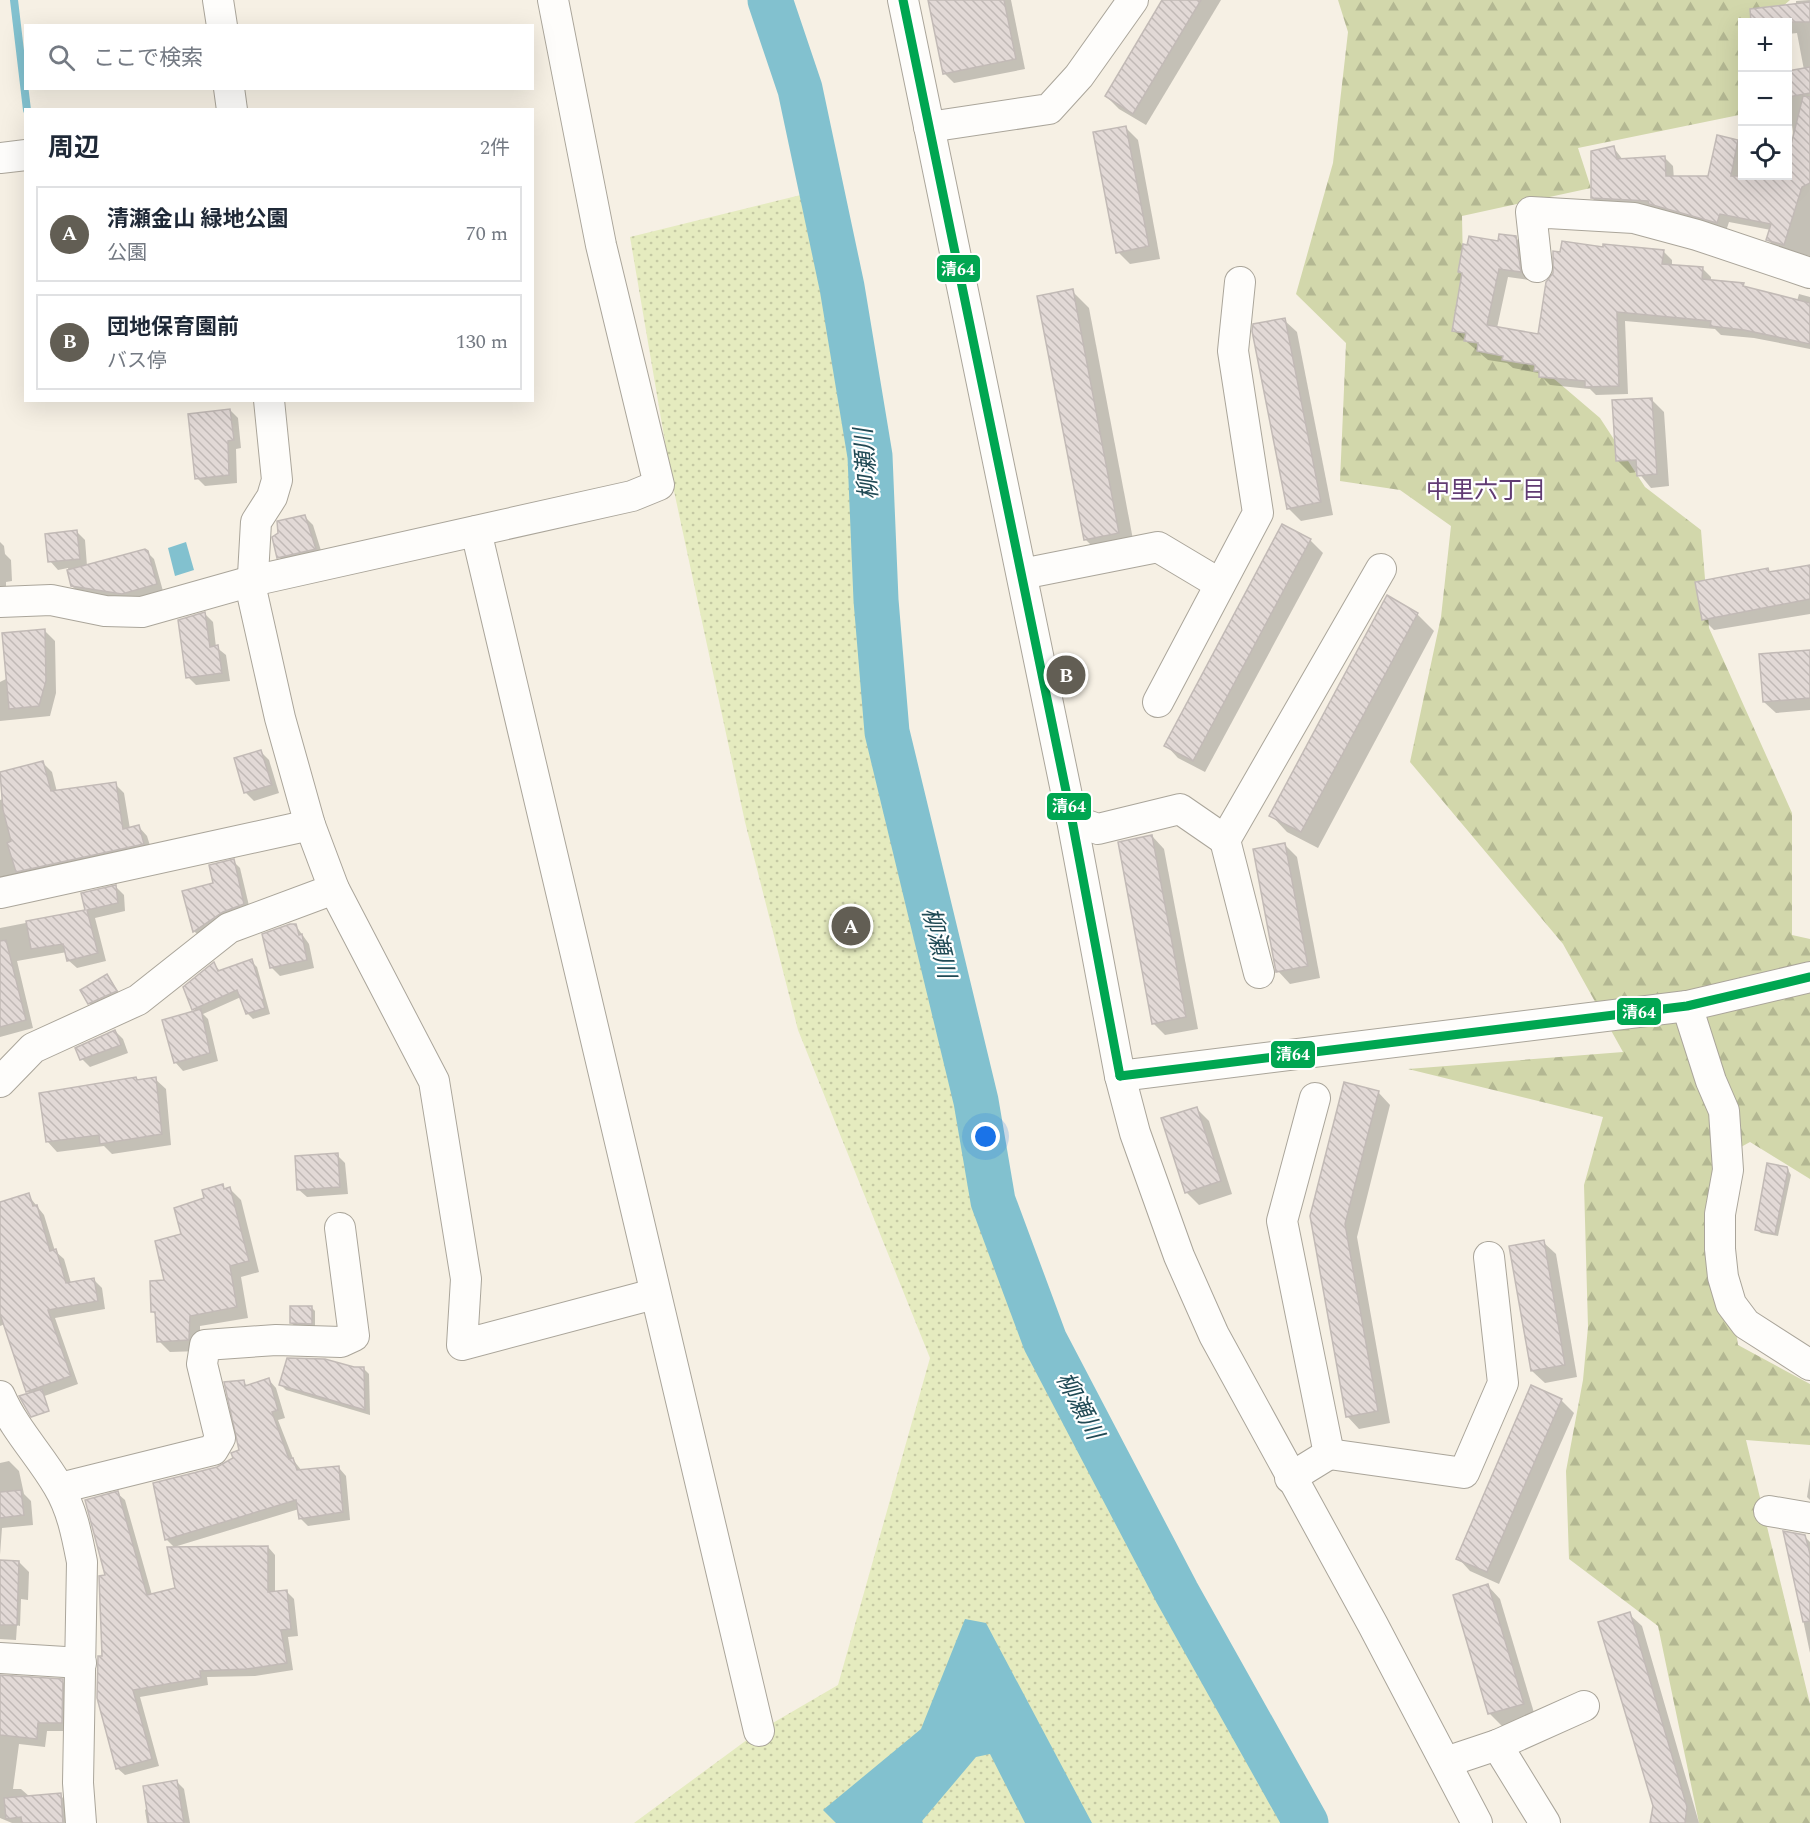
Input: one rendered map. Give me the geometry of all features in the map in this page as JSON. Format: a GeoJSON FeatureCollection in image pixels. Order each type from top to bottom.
{"type":"FeatureCollection","features":[{"type":"Feature","properties":{"kind":"street"},"geometry":{"type":"LineString","coordinates":[[218,0],[222,24]]}},
{"type":"Feature","properties":{"kind":"street"},"geometry":{"type":"LineString","coordinates":[[0,602],[51,600],[105,611],[142,612],[252,581],[632,496],[659,485],[601,245],[552,0]]}},
{"type":"Feature","properties":{"kind":"street"},"geometry":{"type":"LineString","coordinates":[[903,0],[1072,820],[1120,1076],[1134,1133],[1184,1266],[1214,1335],[1477,1823]]}},
{"type":"Feature","properties":{"kind":"street"},"geometry":{"type":"LineString","coordinates":[[929,127],[1049,109],[1079,76],[1133,0]]}},
{"type":"Feature","properties":{"kind":"street"},"geometry":{"type":"LineString","coordinates":[[229,90],[232,108]]}},
{"type":"Feature","properties":{"kind":"street"},"geometry":{"type":"LineString","coordinates":[[0,159],[24,156]]}},
{"type":"Feature","properties":{"kind":"street"},"geometry":{"type":"LineString","coordinates":[[1537,267],[1531,212],[1634,218],[1697,235],[1810,273]]}},
{"type":"Feature","properties":{"kind":"street"},"geometry":{"type":"LineString","coordinates":[[1158,702],[1258,513],[1233,351],[1240,282]]}},
{"type":"Feature","properties":{"kind":"street"},"geometry":{"type":"LineString","coordinates":[[269,402],[277,480],[272,497],[256,522],[252,592],[280,718],[310,825],[334,889],[434,1081],[466,1279],[462,1345],[654,1294]]}},
{"type":"Feature","properties":{"kind":"street"},"geometry":{"type":"LineString","coordinates":[[476,531],[654,1294],[759,1731]]}},
{"type":"Feature","properties":{"kind":"street"},"geometry":{"type":"LineString","coordinates":[[1022,574],[1158,547],[1220,584]]}},
{"type":"Feature","properties":{"kind":"street"},"geometry":{"type":"LineString","coordinates":[[1225,840],[1381,569]]}},
{"type":"Feature","properties":{"kind":"street"},"geometry":{"type":"LineString","coordinates":[[1072,820],[1098,829],[1180,809],[1225,840],[1259,973]]}},
{"type":"Feature","properties":{"kind":"street"},"geometry":{"type":"LineString","coordinates":[[0,893],[310,825]]}},
{"type":"Feature","properties":{"kind":"street"},"geometry":{"type":"LineString","coordinates":[[0,1082],[33,1048],[138,1000],[229,928],[334,889]]}},
{"type":"Feature","properties":{"kind":"street"},"geometry":{"type":"LineString","coordinates":[[1120,1076],[1687,1006],[1810,977]]}},
{"type":"Feature","properties":{"kind":"street"},"geometry":{"type":"LineString","coordinates":[[1687,1006],[1711,1081],[1724,1111],[1728,1170],[1720,1214],[1720,1249],[1723,1277],[1731,1304],[1746,1324],[1810,1365]]}},
{"type":"Feature","properties":{"kind":"street"},"geometry":{"type":"LineString","coordinates":[[1315,1098],[1282,1221],[1329,1454]]}},
{"type":"Feature","properties":{"kind":"street"},"geometry":{"type":"LineString","coordinates":[[60,1488],[213,1450],[220,1438],[202,1364],[205,1346],[276,1340],[341,1342],[354,1336],[340,1228]]}},
{"type":"Feature","properties":{"kind":"street"},"geometry":{"type":"LineString","coordinates":[[1290,1478],[1329,1454],[1464,1473],[1503,1383],[1489,1257]]}},
{"type":"Feature","properties":{"kind":"street"},"geometry":{"type":"LineString","coordinates":[[0,1396],[9,1417],[60,1488],[75,1528],[82,1562],[78,1783],[81,1823]]}},
{"type":"Feature","properties":{"kind":"street"},"geometry":{"type":"LineString","coordinates":[[1769,1511],[1810,1518]]}},
{"type":"Feature","properties":{"kind":"street"},"geometry":{"type":"LineString","coordinates":[[0,1658],[81,1663]]}},
{"type":"Feature","properties":{"kind":"street"},"geometry":{"type":"LineString","coordinates":[[1446,1762],[1497,1745],[1584,1706]]}},
{"type":"Feature","properties":{"kind":"street"},"geometry":{"type":"LineString","coordinates":[[1497,1745],[1545,1823]]}},
{"type":"Feature","properties":{"kind":"green space"},"geometry":{"type":"Polygon","coordinates":[[[1338,0],[1790,0],[1775,13],[1773,18],[1738,18],[1738,115],[1578,148],[1591,188],[1462,216],[1464,316],[1539,366],[1600,418],[1645,487],[1701,530],[1709,628],[1792,813],[1792,935],[1810,939],[1810,1179],[1750,1142],[1712,1163],[1738,1345],[1810,1384],[1810,1445],[1746,1440],[1810,1704],[1810,1823],[1699,1823],[1658,1626],[1569,1559],[1566,1471],[1583,1380],[1588,1327],[1584,1185],[1603,1117],[1408,1069],[1623,1052],[1563,944],[1410,762],[1441,617],[1451,526],[1400,490],[1340,481],[1346,343],[1296,294],[1333,163],[1348,32],[1338,0]]]}},
{"type":"Feature","properties":{"kind":"green space"},"geometry":{"type":"Polygon","coordinates":[[[821,190],[887,732],[993,1201],[1045,1341],[1311,1823],[634,1823],[759,1731],[838,1685],[930,1358],[798,1030],[745,822],[671,477],[630,237],[821,190]]]}},
{"type":"Feature","properties":{"kind":"water"},"geometry":{"type":"Polygon","coordinates":[[[186,542],[194,570],[175,576],[168,548],[186,542]]]}},
{"type":"Feature","properties":{"kind":"water"},"geometry":{"type":"Polygon","coordinates":[[[965,1619],[986,1623],[1092,1823],[1025,1823],[990,1754],[976,1757],[922,1821],[923,1823],[836,1823],[823,1810],[921,1729],[965,1619]]]}},
{"type":"Feature","properties":{"kind":"building"},"geometry":{"type":"Polygon","coordinates":[[[928,0],[1004,0],[1016,59],[943,74],[928,0]]]}},
{"type":"Feature","properties":{"kind":"building"},"geometry":{"type":"Polygon","coordinates":[[[1162,0],[1201,0],[1133,114],[1105,96],[1162,0]]]}},
{"type":"Feature","properties":{"kind":"building"},"geometry":{"type":"Polygon","coordinates":[[[1810,2],[1810,22],[1792,22],[1792,18],[1751,18],[1750,9],[1810,2]]]}},
{"type":"Feature","properties":{"kind":"building"},"geometry":{"type":"Polygon","coordinates":[[[1810,67],[1810,93],[1792,96],[1792,70],[1810,67]]]}},
{"type":"Feature","properties":{"kind":"building"},"geometry":{"type":"Polygon","coordinates":[[[1803,96],[1810,97],[1810,183],[1802,187],[1784,245],[1766,240],[1771,224],[1720,214],[1717,223],[1649,204],[1648,201],[1591,198],[1591,151],[1614,146],[1617,159],[1665,156],[1666,176],[1708,176],[1717,135],[1738,140],[1731,176],[1738,176],[1738,180],[1792,180],[1792,141],[1803,96]]]}},
{"type":"Feature","properties":{"kind":"building"},"geometry":{"type":"Polygon","coordinates":[[[1126,126],[1149,246],[1116,253],[1093,132],[1126,126]]]}},
{"type":"Feature","properties":{"kind":"building"},"geometry":{"type":"Polygon","coordinates":[[[1499,234],[1516,236],[1521,272],[1499,269],[1487,325],[1538,334],[1546,282],[1553,273],[1553,251],[1560,252],[1562,241],[1603,247],[1603,244],[1664,250],[1662,264],[1703,267],[1702,279],[1744,283],[1743,286],[1810,303],[1810,344],[1744,330],[1710,326],[1711,321],[1617,312],[1619,386],[1585,387],[1585,381],[1539,377],[1539,371],[1534,371],[1535,365],[1502,360],[1503,356],[1477,351],[1478,343],[1464,341],[1466,333],[1452,331],[1462,273],[1458,272],[1463,244],[1467,245],[1469,236],[1498,241],[1499,234]]]}},
{"type":"Feature","properties":{"kind":"building"},"geometry":{"type":"Polygon","coordinates":[[[1073,289],[1119,533],[1084,540],[1037,296],[1073,289]]]}},
{"type":"Feature","properties":{"kind":"building"},"geometry":{"type":"Polygon","coordinates":[[[1285,318],[1321,502],[1287,509],[1252,331],[1253,324],[1285,318]]]}},
{"type":"Feature","properties":{"kind":"building"},"geometry":{"type":"Polygon","coordinates":[[[1652,398],[1657,474],[1637,476],[1636,460],[1616,461],[1612,400],[1652,398]]]}},
{"type":"Feature","properties":{"kind":"building"},"geometry":{"type":"Polygon","coordinates":[[[230,409],[234,440],[228,441],[229,475],[195,479],[188,414],[230,409]]]}},
{"type":"Feature","properties":{"kind":"building"},"geometry":{"type":"Polygon","coordinates":[[[305,515],[316,549],[277,558],[272,537],[278,533],[277,521],[305,515]]]}},
{"type":"Feature","properties":{"kind":"building"},"geometry":{"type":"Polygon","coordinates":[[[1282,524],[1311,539],[1193,761],[1164,746],[1282,524]]]}},
{"type":"Feature","properties":{"kind":"building"},"geometry":{"type":"Polygon","coordinates":[[[77,530],[80,559],[48,562],[45,534],[77,530]]]}},
{"type":"Feature","properties":{"kind":"building"},"geometry":{"type":"Polygon","coordinates":[[[145,549],[148,551],[157,584],[122,594],[71,586],[67,570],[145,549]]]}},
{"type":"Feature","properties":{"kind":"building"},"geometry":{"type":"Polygon","coordinates":[[[1810,565],[1810,599],[1702,620],[1695,582],[1768,568],[1769,572],[1810,565]]]}},
{"type":"Feature","properties":{"kind":"building"},"geometry":{"type":"Polygon","coordinates":[[[1387,595],[1418,613],[1301,832],[1269,816],[1387,595]]]}},
{"type":"Feature","properties":{"kind":"building"},"geometry":{"type":"Polygon","coordinates":[[[205,612],[210,647],[218,645],[222,673],[186,678],[178,620],[205,612]]]}},
{"type":"Feature","properties":{"kind":"building"},"geometry":{"type":"Polygon","coordinates":[[[45,629],[46,681],[39,706],[9,709],[2,633],[45,629]]]}},
{"type":"Feature","properties":{"kind":"building"},"geometry":{"type":"Polygon","coordinates":[[[1810,650],[1810,698],[1763,702],[1759,654],[1810,650]]]}},
{"type":"Feature","properties":{"kind":"building"},"geometry":{"type":"Polygon","coordinates":[[[261,750],[272,785],[244,793],[234,758],[261,750]]]}},
{"type":"Feature","properties":{"kind":"building"},"geometry":{"type":"Polygon","coordinates":[[[43,761],[51,791],[116,782],[123,829],[139,825],[144,844],[16,872],[7,843],[11,841],[3,810],[0,772],[43,761]]]}},
{"type":"Feature","properties":{"kind":"building"},"geometry":{"type":"Polygon","coordinates":[[[1152,835],[1186,1017],[1152,1024],[1118,842],[1152,835]]]}},
{"type":"Feature","properties":{"kind":"building"},"geometry":{"type":"Polygon","coordinates":[[[1285,843],[1308,966],[1276,972],[1253,849],[1285,843]]]}},
{"type":"Feature","properties":{"kind":"building"},"geometry":{"type":"Polygon","coordinates":[[[234,859],[244,904],[223,912],[193,932],[182,891],[213,883],[209,865],[234,859]]]}},
{"type":"Feature","properties":{"kind":"building"},"geometry":{"type":"Polygon","coordinates":[[[116,885],[118,903],[87,910],[98,953],[67,961],[63,944],[31,949],[26,921],[85,910],[81,893],[116,885]]]}},
{"type":"Feature","properties":{"kind":"building"},"geometry":{"type":"Polygon","coordinates":[[[296,924],[299,935],[302,934],[307,960],[270,968],[262,934],[296,924]]]}},
{"type":"Feature","properties":{"kind":"building"},"geometry":{"type":"Polygon","coordinates":[[[6,940],[26,1020],[0,1027],[0,941],[6,940]]]}},
{"type":"Feature","properties":{"kind":"building"},"geometry":{"type":"Polygon","coordinates":[[[252,959],[265,1008],[246,1014],[237,990],[192,1010],[183,987],[214,962],[218,971],[252,959]]]}},
{"type":"Feature","properties":{"kind":"building"},"geometry":{"type":"Polygon","coordinates":[[[107,974],[117,991],[88,1004],[80,990],[107,974]]]}},
{"type":"Feature","properties":{"kind":"building"},"geometry":{"type":"Polygon","coordinates":[[[201,1009],[210,1053],[174,1063],[162,1020],[201,1009]]]}},
{"type":"Feature","properties":{"kind":"building"},"geometry":{"type":"Polygon","coordinates":[[[115,1030],[121,1045],[80,1060],[75,1048],[115,1030]]]}},
{"type":"Feature","properties":{"kind":"building"},"geometry":{"type":"Polygon","coordinates":[[[136,1077],[137,1080],[156,1077],[162,1134],[100,1144],[99,1135],[46,1142],[39,1093],[136,1077]]]}},
{"type":"Feature","properties":{"kind":"building"},"geometry":{"type":"Polygon","coordinates":[[[1344,1082],[1379,1091],[1345,1224],[1378,1411],[1346,1417],[1310,1216],[1344,1082]]]}},
{"type":"Feature","properties":{"kind":"building"},"geometry":{"type":"Polygon","coordinates":[[[1197,1107],[1221,1181],[1185,1193],[1161,1118],[1197,1107]]]}},
{"type":"Feature","properties":{"kind":"building"},"geometry":{"type":"Polygon","coordinates":[[[338,1153],[340,1187],[297,1190],[295,1156],[338,1153]]]}},
{"type":"Feature","properties":{"kind":"building"},"geometry":{"type":"Polygon","coordinates":[[[1767,1163],[1787,1167],[1788,1170],[1775,1234],[1755,1230],[1767,1163]]]}},
{"type":"Feature","properties":{"kind":"building"},"geometry":{"type":"Polygon","coordinates":[[[223,1184],[224,1189],[230,1187],[249,1261],[230,1266],[237,1307],[190,1316],[189,1340],[157,1342],[155,1312],[151,1312],[150,1281],[164,1280],[155,1241],[181,1234],[174,1208],[204,1198],[202,1190],[223,1184]]]}},
{"type":"Feature","properties":{"kind":"building"},"geometry":{"type":"Polygon","coordinates":[[[29,1193],[33,1206],[37,1205],[50,1251],[56,1249],[66,1283],[94,1278],[98,1301],[48,1310],[71,1376],[26,1392],[0,1314],[0,1202],[29,1193]]]}},
{"type":"Feature","properties":{"kind":"building"},"geometry":{"type":"Polygon","coordinates":[[[1544,1240],[1565,1365],[1531,1371],[1509,1246],[1544,1240]]]}},
{"type":"Feature","properties":{"kind":"building"},"geometry":{"type":"Polygon","coordinates":[[[290,1306],[312,1306],[312,1324],[290,1323],[290,1306]]]}},
{"type":"Feature","properties":{"kind":"building"},"geometry":{"type":"Polygon","coordinates":[[[287,1358],[325,1359],[354,1367],[364,1367],[365,1410],[279,1385],[287,1358]]]}},
{"type":"Feature","properties":{"kind":"building"},"geometry":{"type":"Polygon","coordinates":[[[269,1378],[278,1410],[272,1412],[289,1459],[293,1458],[297,1470],[339,1466],[343,1512],[299,1519],[296,1500],[165,1540],[153,1483],[217,1467],[233,1458],[231,1453],[239,1450],[224,1382],[244,1380],[245,1386],[269,1378]]]}},
{"type":"Feature","properties":{"kind":"building"},"geometry":{"type":"Polygon","coordinates":[[[1531,1385],[1562,1399],[1487,1572],[1456,1559],[1531,1385]]]}},
{"type":"Feature","properties":{"kind":"building"},"geometry":{"type":"Polygon","coordinates":[[[42,1389],[49,1411],[31,1417],[19,1396],[42,1389]]]}},
{"type":"Feature","properties":{"kind":"building"},"geometry":{"type":"Polygon","coordinates":[[[21,1490],[24,1515],[0,1518],[0,1492],[21,1490]]]}},
{"type":"Feature","properties":{"kind":"building"},"geometry":{"type":"Polygon","coordinates":[[[118,1491],[147,1595],[175,1588],[167,1547],[268,1546],[268,1592],[287,1590],[291,1629],[281,1630],[287,1663],[247,1669],[200,1671],[201,1678],[133,1690],[152,1759],[116,1769],[97,1698],[98,1656],[102,1656],[99,1576],[105,1575],[85,1500],[118,1491]]]}},
{"type":"Feature","properties":{"kind":"building"},"geometry":{"type":"Polygon","coordinates":[[[1783,1531],[1805,1535],[1810,1554],[1810,1621],[1803,1622],[1783,1531]]]}},
{"type":"Feature","properties":{"kind":"building"},"geometry":{"type":"Polygon","coordinates":[[[0,1560],[19,1561],[17,1625],[0,1625],[0,1560]]]}},
{"type":"Feature","properties":{"kind":"building"},"geometry":{"type":"Polygon","coordinates":[[[1488,1584],[1524,1704],[1488,1714],[1453,1595],[1488,1584]]]}},
{"type":"Feature","properties":{"kind":"building"},"geometry":{"type":"Polygon","coordinates":[[[1630,1612],[1687,1807],[1685,1823],[1650,1823],[1653,1806],[1598,1622],[1630,1612]]]}},
{"type":"Feature","properties":{"kind":"building"},"geometry":{"type":"Polygon","coordinates":[[[0,1675],[63,1679],[62,1723],[38,1723],[37,1739],[0,1735],[0,1675]]]}},
{"type":"Feature","properties":{"kind":"building"},"geometry":{"type":"Polygon","coordinates":[[[177,1780],[184,1823],[149,1823],[143,1786],[177,1780]]]}},
{"type":"Feature","properties":{"kind":"building"},"geometry":{"type":"Polygon","coordinates":[[[61,1793],[63,1823],[22,1823],[21,1817],[6,1819],[4,1798],[61,1793]]]}},
{"type":"Feature","properties":{"kind":"waterway"},"geometry":{"type":"LineString","coordinates":[[14,0],[24,85]]}},
{"type":"Feature","properties":{"kind":"waterway","name":"柳瀬川"},"geometry":{"type":"LineString","coordinates":[[770,0],[800,89],[842,287],[870,456],[876,600],[887,732],[976,1101],[993,1201],[1045,1341],[1177,1593],[1306,1823]]}},
{"type":"Feature","properties":{"kind":"waterway"},"geometry":{"type":"LineString","coordinates":[[25,90],[27,108]]}},
{"type":"Feature","properties":{"kind":"transit line","name":"清64"},"geometry":{"type":"LineString","coordinates":[[903,0],[1072,820],[1120,1076]]}},
{"type":"Feature","properties":{"kind":"transit line","name":"清64"},"geometry":{"type":"LineString","coordinates":[[1120,1076],[1687,1006],[1810,977]]}},
{"type":"Feature","properties":{"kind":"place","name":"団地保育園前"},"geometry":{"type":"Point","coordinates":[1066,675]}},
{"type":"Feature","properties":{"kind":"place","name":"清瀬金山 緑地公園"},"geometry":{"type":"Point","coordinates":[851,926]}},
{"type":"Feature","properties":{"kind":"district","name":"中里六丁目"},"geometry":{"type":"Point","coordinates":[1486,491]}}]}
